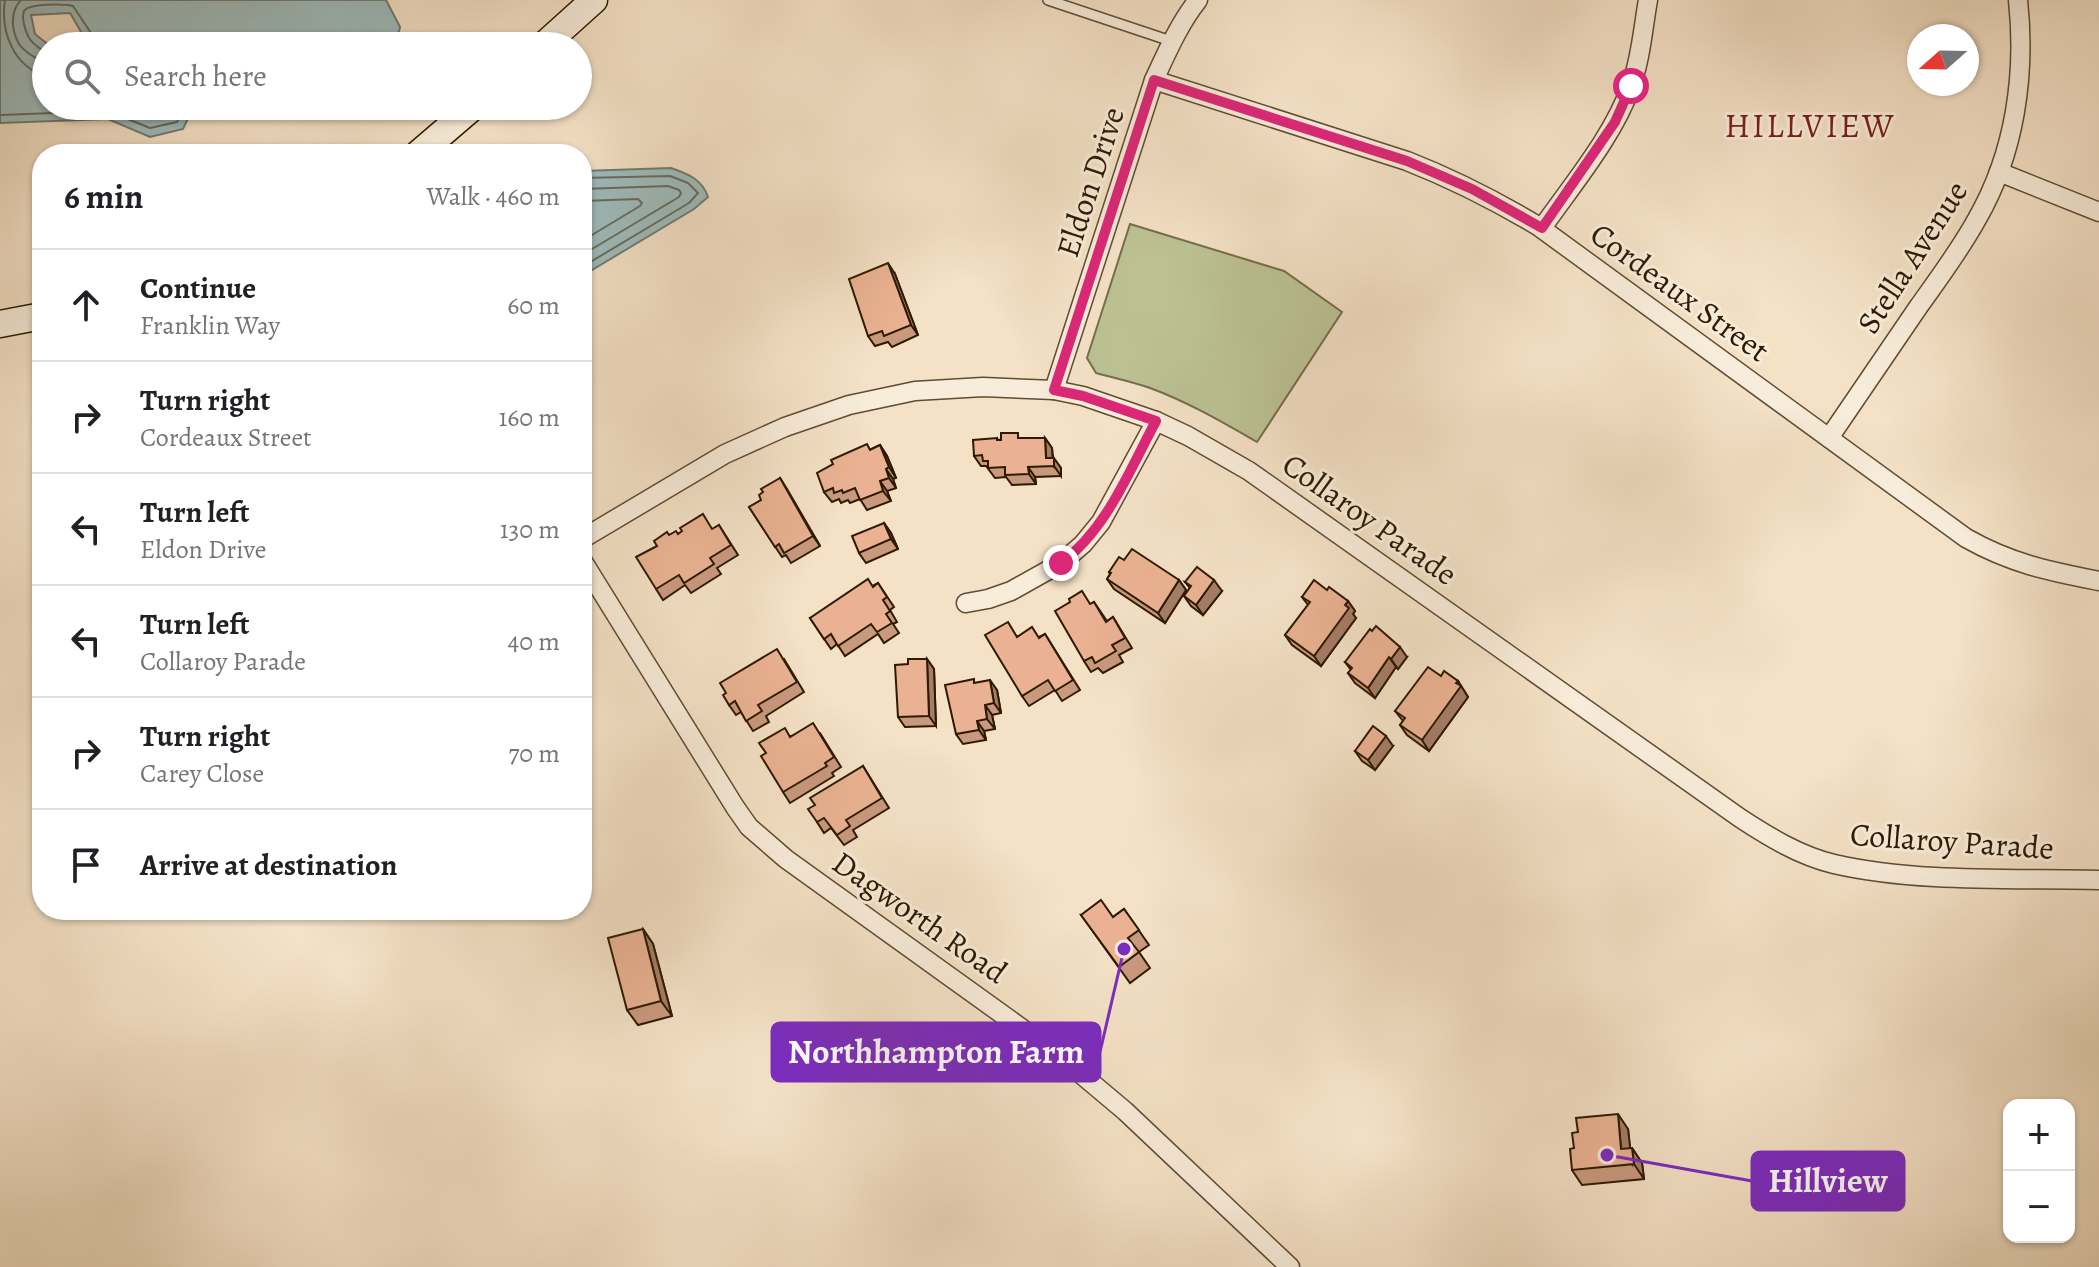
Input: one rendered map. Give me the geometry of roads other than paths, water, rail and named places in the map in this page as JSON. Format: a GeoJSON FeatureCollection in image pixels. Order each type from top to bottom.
{"type":"FeatureCollection","features":[{"type":"Feature","properties":{"kind":"street"},"geometry":{"type":"LineString","coordinates":[[559,32],[594,0]]}},
{"type":"Feature","properties":{"kind":"street","name":"Eldon Drive"},"geometry":{"type":"LineString","coordinates":[[1054,390],[1154,80],[1171,41],[1198,0]]}},
{"type":"Feature","properties":{"kind":"street"},"geometry":{"type":"LineString","coordinates":[[1542,228],[1624,105],[1637,67],[1648,0]]}},
{"type":"Feature","properties":{"kind":"street","name":"Stella Avenue"},"geometry":{"type":"LineString","coordinates":[[1829,438],[1965,240],[1999,172],[2009,141],[2019,86],[2018,0]]}},
{"type":"Feature","properties":{"kind":"street","name":"Cordeaux Street"},"geometry":{"type":"LineString","coordinates":[[1154,80],[1418,166],[1472,189],[1542,228],[1966,538],[2018,563],[2099,581]]}},
{"type":"Feature","properties":{"kind":"street"},"geometry":{"type":"LineString","coordinates":[[430,144],[458,120]]}},
{"type":"Feature","properties":{"kind":"street"},"geometry":{"type":"LineString","coordinates":[[1999,172],[2099,212]]}},
{"type":"Feature","properties":{"kind":"street"},"geometry":{"type":"LineString","coordinates":[[0,324],[32,318]]}},
{"type":"Feature","properties":{"kind":"street","name":"Collaroy Parade"},"geometry":{"type":"LineString","coordinates":[[592,533],[725,454],[785,427],[849,405],[915,391],[949,388],[1054,390],[1083,396],[1156,421],[1219,452],[1249,471],[1740,818],[1788,846],[1832,863],[1877,872],[2099,880]]}},
{"type":"Feature","properties":{"kind":"street"},"geometry":{"type":"LineString","coordinates":[[966,603],[1011,591],[1061,563],[1083,544],[1101,522],[1156,421]]}},
{"type":"Feature","properties":{"kind":"street","name":"Dagworth Road"},"geometry":{"type":"LineString","coordinates":[[592,576],[749,827],[786,859],[1067,1063],[1125,1111],[1290,1267]]}},
{"type":"Feature","properties":{"kind":"lane"},"geometry":{"type":"LineString","coordinates":[[1048,0],[1171,41]]}},
{"type":"Feature","properties":{"kind":"water"},"geometry":{"type":"Polygon","coordinates":[[[0,0],[386,0],[400,27],[399,32],[81,32],[70,13],[31,15],[35,32],[32,32],[32,120],[81,120],[0,123],[0,0]]]}},
{"type":"Feature","properties":{"kind":"water"},"geometry":{"type":"Polygon","coordinates":[[[110,120],[187,120],[183,129],[150,137],[110,120]]]}},
{"type":"Feature","properties":{"kind":"water"},"geometry":{"type":"Polygon","coordinates":[[[671,168],[698,181],[708,197],[694,209],[592,270],[592,171],[671,168]]]}},
{"type":"Feature","properties":{"kind":"place","name":"Northhampton Farm"},"geometry":{"type":"Point","coordinates":[1124,949]}},
{"type":"Feature","properties":{"kind":"place","name":"Hillview"},"geometry":{"type":"Point","coordinates":[1607,1155]}},
{"type":"Feature","properties":{"kind":"district","name":"HILLVIEW"},"geometry":{"type":"Point","coordinates":[1810,125]}}]}
